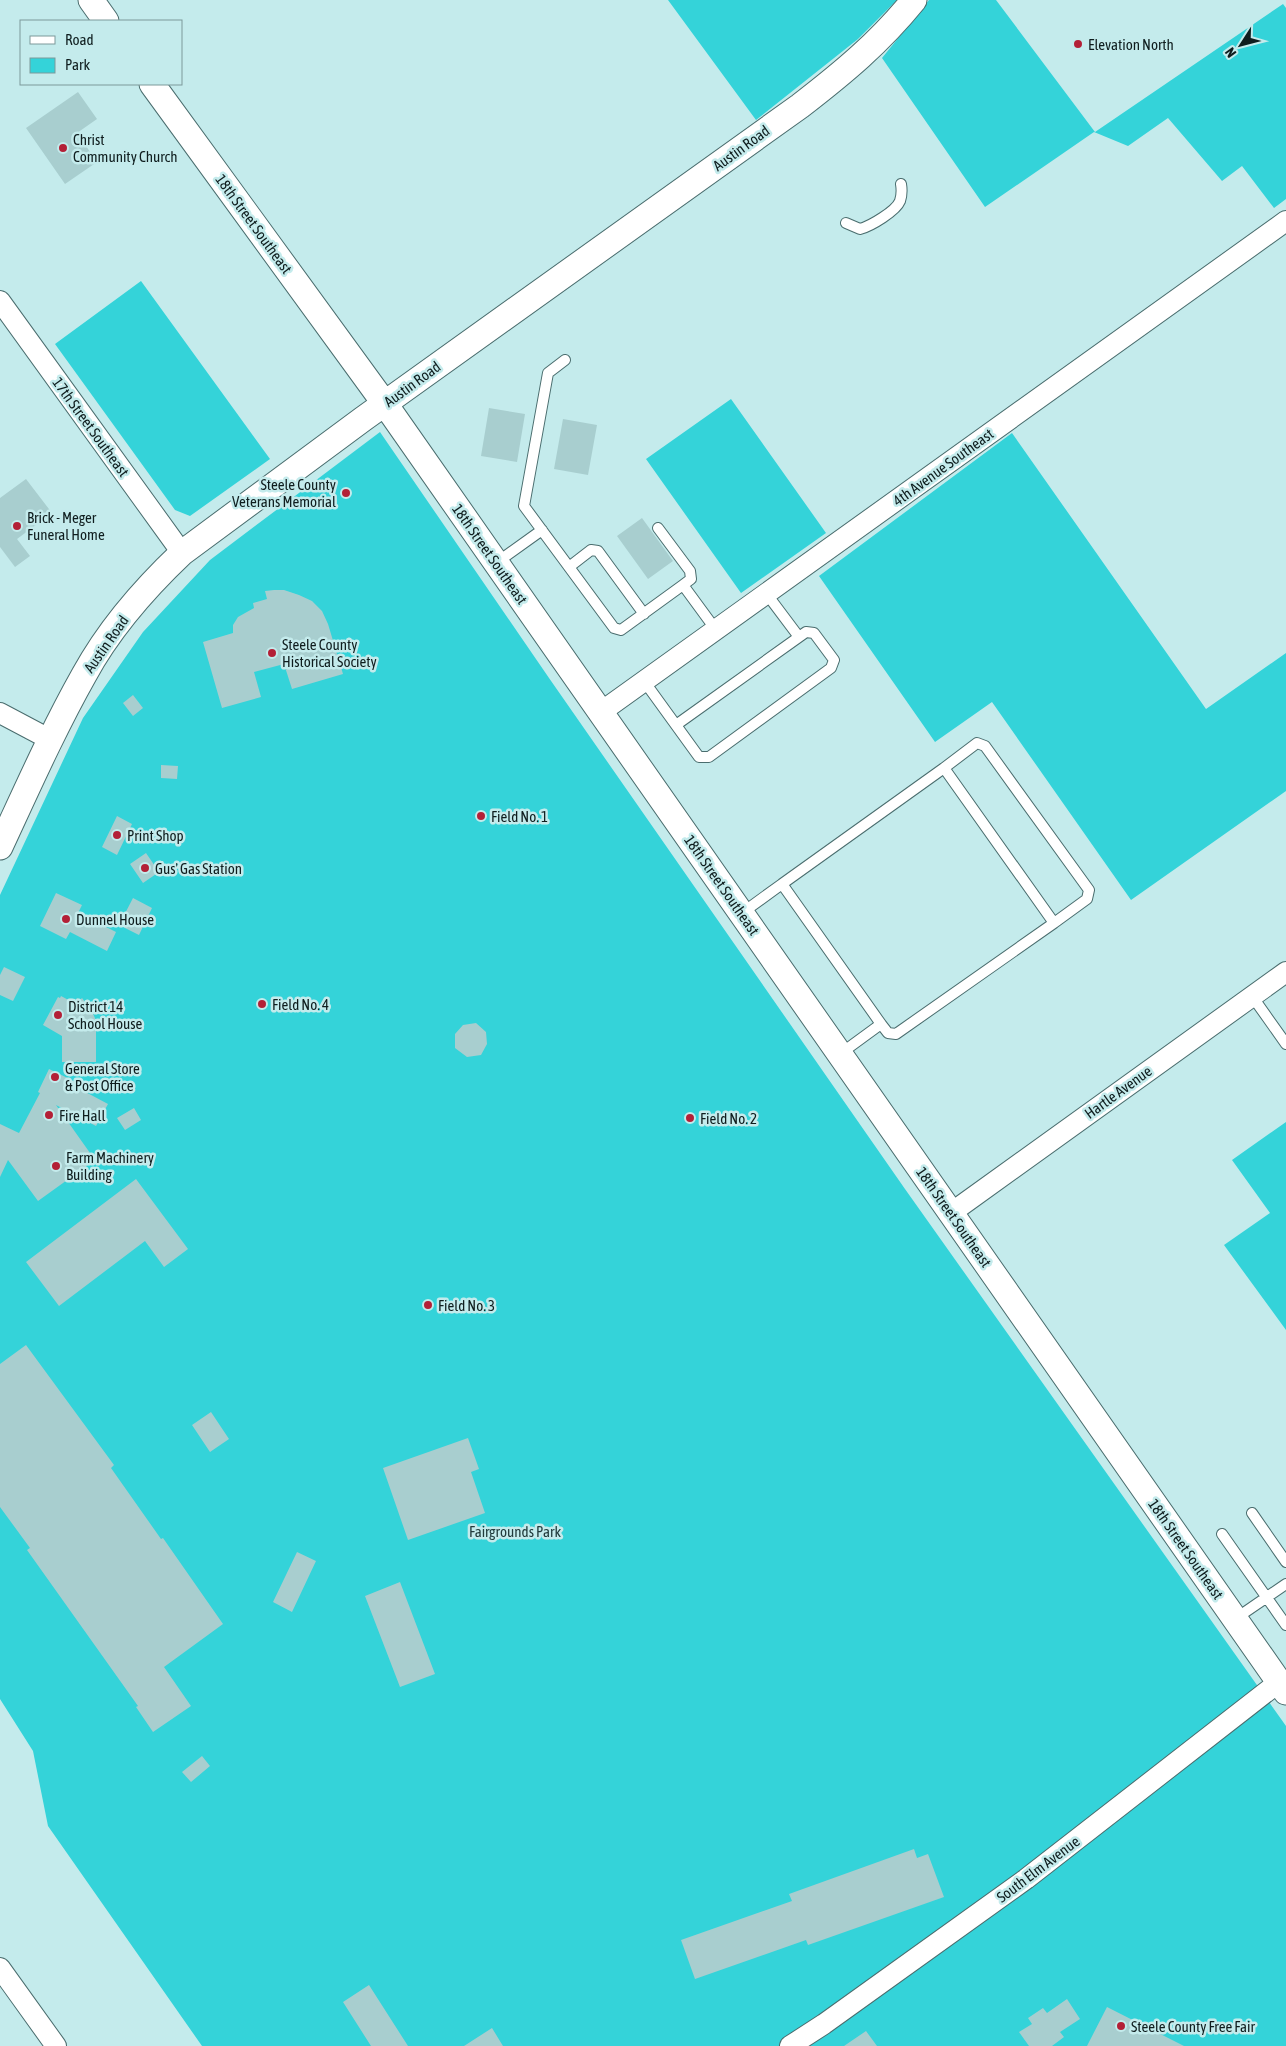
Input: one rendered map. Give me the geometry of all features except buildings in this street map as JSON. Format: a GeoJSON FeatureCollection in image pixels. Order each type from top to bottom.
{"type":"FeatureCollection","features":[{"type":"Feature","properties":{"kind":"street"},"geometry":{"type":"LineString","coordinates":[[91,0],[105,20]]}},
{"type":"Feature","properties":{"kind":"street","name":"Austin Road"},"geometry":{"type":"LineString","coordinates":[[0,847],[85,673],[106,641],[148,588],[182,553],[385,404],[800,106],[867,52],[889,31],[914,0]]}},
{"type":"Feature","properties":{"kind":"street","name":"18th Street Southeast"},"geometry":{"type":"LineString","coordinates":[[153,85],[385,404],[1282,1687]]}},
{"type":"Feature","properties":{"kind":"street","name":"4th Avenue Southeast"},"geometry":{"type":"LineString","coordinates":[[600,712],[1286,221]]}},
{"type":"Feature","properties":{"kind":"street","name":"17th Street Southeast"},"geometry":{"type":"LineString","coordinates":[[0,301],[182,553]]}},
{"type":"Feature","properties":{"kind":"street"},"geometry":{"type":"LineString","coordinates":[[0,713],[51,740]]}},
{"type":"Feature","properties":{"kind":"street","name":"Hartle Avenue"},"geometry":{"type":"LineString","coordinates":[[951,1213],[1286,972]]}},
{"type":"Feature","properties":{"kind":"street","name":"South Elm Avenue"},"geometry":{"type":"LineString","coordinates":[[790,2046],[824,2024],[1026,1879],[1282,1687]]}},
{"type":"Feature","properties":{"kind":"street"},"geometry":{"type":"LineString","coordinates":[[0,1968],[56,2046]]}},
{"type":"Feature","properties":{"kind":"lane"},"geometry":{"type":"LineString","coordinates":[[846,223],[860,229],[875,222],[897,206],[901,199],[901,184]]}},
{"type":"Feature","properties":{"kind":"lane"},"geometry":{"type":"LineString","coordinates":[[565,360],[548,373],[524,506],[614,628],[621,630],[691,579],[690,571],[658,528]]}},
{"type":"Feature","properties":{"kind":"lane"},"geometry":{"type":"LineString","coordinates":[[496,563],[542,530]]}},
{"type":"Feature","properties":{"kind":"lane"},"geometry":{"type":"LineString","coordinates":[[569,567],[591,550],[598,551],[644,614]]}},
{"type":"Feature","properties":{"kind":"lane"},"geometry":{"type":"LineString","coordinates":[[683,585],[716,630]]}},
{"type":"Feature","properties":{"kind":"lane"},"geometry":{"type":"LineString","coordinates":[[766,593],[799,637]]}},
{"type":"Feature","properties":{"kind":"lane"},"geometry":{"type":"LineString","coordinates":[[644,681],[699,757],[709,756],[831,668],[834,660],[814,633],[806,632],[676,725]]}},
{"type":"Feature","properties":{"kind":"lane"},"geometry":{"type":"LineString","coordinates":[[742,913],[782,884],[944,768],[977,743],[985,746],[1089,890],[1087,899],[896,1034],[888,1033],[881,1024],[782,884]]}},
{"type":"Feature","properties":{"kind":"lane"},"geometry":{"type":"LineString","coordinates":[[944,768],[1054,923]]}},
{"type":"Feature","properties":{"kind":"lane"},"geometry":{"type":"LineString","coordinates":[[1252,996],[1286,1044]]}},
{"type":"Feature","properties":{"kind":"lane"},"geometry":{"type":"LineString","coordinates":[[840,1054],[881,1024]]}},
{"type":"Feature","properties":{"kind":"lane"},"geometry":{"type":"LineString","coordinates":[[1252,1513],[1286,1562]]}},
{"type":"Feature","properties":{"kind":"lane"},"geometry":{"type":"LineString","coordinates":[[1222,1534],[1286,1625]]}},
{"type":"Feature","properties":{"kind":"lane"},"geometry":{"type":"LineString","coordinates":[[1235,1619],[1286,1584]]}},
{"type":"Feature","properties":{"kind":"green space"},"geometry":{"type":"Polygon","coordinates":[[[668,0],[897,0],[858,39],[756,120],[668,0]]]}},
{"type":"Feature","properties":{"kind":"green space"},"geometry":{"type":"Polygon","coordinates":[[[929,0],[996,0],[1095,132],[1283,4],[1286,8],[1286,199],[1274,208],[1242,166],[1222,181],[1168,118],[1128,146],[1094,132],[985,207],[882,58],[929,0]]]}},
{"type":"Feature","properties":{"kind":"green space"},"geometry":{"type":"Polygon","coordinates":[[[141,281],[270,459],[190,516],[175,510],[55,344],[141,281]]]}},
{"type":"Feature","properties":{"kind":"green space"},"geometry":{"type":"Polygon","coordinates":[[[731,399],[826,533],[741,593],[646,459],[731,399]]]}},
{"type":"Feature","properties":{"kind":"green space","name":"Fairgrounds Park"},"geometry":{"type":"Polygon","coordinates":[[[380,432],[905,1189],[1286,1726],[1286,2046],[202,2046],[48,1826],[33,1751],[0,1699],[0,895],[83,718],[143,632],[210,560],[380,432]]]}},
{"type":"Feature","properties":{"kind":"green space"},"geometry":{"type":"Polygon","coordinates":[[[1012,433],[1206,709],[1286,653],[1286,791],[1131,900],[992,702],[935,742],[819,576],[1012,433]]]}},
{"type":"Feature","properties":{"kind":"green space"},"geometry":{"type":"Polygon","coordinates":[[[1286,1122],[1286,1330],[1224,1245],[1270,1213],[1232,1160],[1286,1122]]]}},
{"type":"Feature","properties":{"kind":"place","name":"Elevation North"},"geometry":{"type":"Point","coordinates":[1078,44]}},
{"type":"Feature","properties":{"kind":"place","name":"Christ Community Church"},"geometry":{"type":"Point","coordinates":[63,148]}},
{"type":"Feature","properties":{"kind":"place","name":"Steele County Veterans Memorial"},"geometry":{"type":"Point","coordinates":[346,493]}},
{"type":"Feature","properties":{"kind":"place","name":"Brick - Meger Funeral Home"},"geometry":{"type":"Point","coordinates":[17,526]}},
{"type":"Feature","properties":{"kind":"place","name":"Steele County Historical Society"},"geometry":{"type":"Point","coordinates":[272,653]}},
{"type":"Feature","properties":{"kind":"place","name":"Field No. 1"},"geometry":{"type":"Point","coordinates":[481,816]}},
{"type":"Feature","properties":{"kind":"place","name":"Print Shop"},"geometry":{"type":"Point","coordinates":[117,835]}},
{"type":"Feature","properties":{"kind":"place","name":"Gus' Gas Station"},"geometry":{"type":"Point","coordinates":[145,868]}},
{"type":"Feature","properties":{"kind":"place","name":"Dunnel House"},"geometry":{"type":"Point","coordinates":[66,919]}},
{"type":"Feature","properties":{"kind":"place","name":"Field No. 4"},"geometry":{"type":"Point","coordinates":[262,1004]}},
{"type":"Feature","properties":{"kind":"place","name":"District 14 School House"},"geometry":{"type":"Point","coordinates":[58,1015]}},
{"type":"Feature","properties":{"kind":"place","name":"General Store & Post Office"},"geometry":{"type":"Point","coordinates":[55,1077]}},
{"type":"Feature","properties":{"kind":"place","name":"Fire Hall"},"geometry":{"type":"Point","coordinates":[49,1115]}},
{"type":"Feature","properties":{"kind":"place","name":"Field No. 2"},"geometry":{"type":"Point","coordinates":[690,1118]}},
{"type":"Feature","properties":{"kind":"place","name":"Farm Machinery Building"},"geometry":{"type":"Point","coordinates":[56,1166]}},
{"type":"Feature","properties":{"kind":"place","name":"Field No. 3"},"geometry":{"type":"Point","coordinates":[428,1305]}},
{"type":"Feature","properties":{"kind":"place","name":"Steele County Free Fair"},"geometry":{"type":"Point","coordinates":[1121,2026]}}]}
